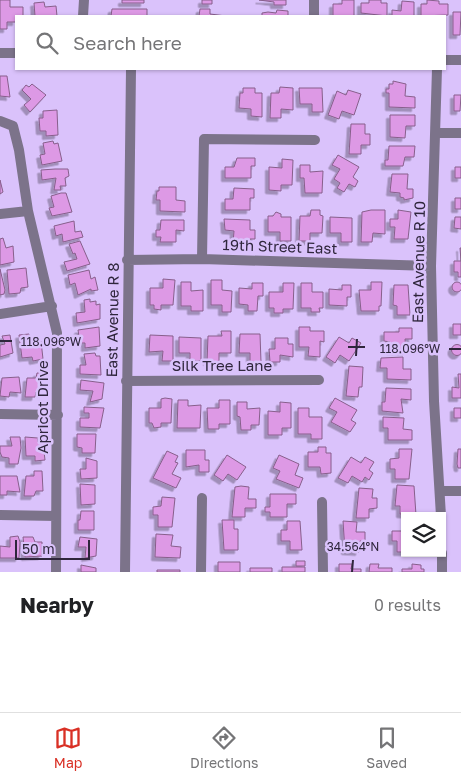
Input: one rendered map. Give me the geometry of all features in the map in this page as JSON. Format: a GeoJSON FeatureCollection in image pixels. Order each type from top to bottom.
{"type":"FeatureCollection","features":[{"type":"Feature","properties":{"kind":"street"},"geometry":{"type":"LineString","coordinates":[[84,0],[84,15]]}},
{"type":"Feature","properties":{"kind":"street"},"geometry":{"type":"LineString","coordinates":[[314,0],[314,15]]}},
{"type":"Feature","properties":{"kind":"street"},"geometry":{"type":"LineString","coordinates":[[0,53],[15,53]]}},
{"type":"Feature","properties":{"kind":"street"},"geometry":{"type":"LineString","coordinates":[[446,60],[461,60]]}},
{"type":"Feature","properties":{"kind":"street","name":"East Avenue R 8"},"geometry":{"type":"LineString","coordinates":[[125,572],[127,260],[131,70]]}},
{"type":"Feature","properties":{"kind":"street","name":"East Avenue R 10"},"geometry":{"type":"LineString","coordinates":[[437,70],[431,266],[434,401],[441,512]]}},
{"type":"Feature","properties":{"kind":"street","name":"Apricot Drive"},"geometry":{"type":"LineString","coordinates":[[0,121],[12,126],[20,150],[28,210],[57,333],[56,572]]}},
{"type":"Feature","properties":{"kind":"street"},"geometry":{"type":"LineString","coordinates":[[436,133],[461,133]]}},
{"type":"Feature","properties":{"kind":"street"},"geometry":{"type":"LineString","coordinates":[[202,259],[204,139],[315,140]]}},
{"type":"Feature","properties":{"kind":"street"},"geometry":{"type":"LineString","coordinates":[[0,214],[28,210]]}},
{"type":"Feature","properties":{"kind":"street","name":"19th Street East"},"geometry":{"type":"LineString","coordinates":[[127,260],[202,259],[431,266]]}},
{"type":"Feature","properties":{"kind":"street"},"geometry":{"type":"LineString","coordinates":[[0,314],[52,306]]}},
{"type":"Feature","properties":{"kind":"street","name":"Silk Tree Lane"},"geometry":{"type":"LineString","coordinates":[[126,381],[319,380]]}},
{"type":"Feature","properties":{"kind":"street"},"geometry":{"type":"LineString","coordinates":[[0,414],[58,415]]}},
{"type":"Feature","properties":{"kind":"street"},"geometry":{"type":"LineString","coordinates":[[440,491],[461,491]]}},
{"type":"Feature","properties":{"kind":"street"},"geometry":{"type":"LineString","coordinates":[[202,498],[202,572]]}},
{"type":"Feature","properties":{"kind":"street"},"geometry":{"type":"LineString","coordinates":[[322,502],[323,572]]}},
{"type":"Feature","properties":{"kind":"street"},"geometry":{"type":"LineString","coordinates":[[0,515],[56,516]]}},
{"type":"Feature","properties":{"kind":"street"},"geometry":{"type":"LineString","coordinates":[[442,557],[442,572]]}},
{"type":"Feature","properties":{"kind":"building"},"geometry":{"type":"Polygon","coordinates":[[[0,0],[10,0],[10,7],[23,7],[23,15],[15,15],[15,22],[7,22],[7,29],[0,29],[0,0]]]}},
{"type":"Feature","properties":{"kind":"building"},"geometry":{"type":"Polygon","coordinates":[[[122,0],[144,0],[144,3],[122,3],[122,0]]]}},
{"type":"Feature","properties":{"kind":"building"},"geometry":{"type":"Polygon","coordinates":[[[202,0],[212,0],[212,4],[202,4],[202,0]]]}},
{"type":"Feature","properties":{"kind":"building"},"geometry":{"type":"Polygon","coordinates":[[[259,0],[286,0],[286,5],[274,5],[274,2],[259,0]]]}},
{"type":"Feature","properties":{"kind":"building"},"geometry":{"type":"Polygon","coordinates":[[[342,0],[354,0],[354,15],[333,15],[333,4],[342,4],[342,0]]]}},
{"type":"Feature","properties":{"kind":"building"},"geometry":{"type":"Polygon","coordinates":[[[369,0],[381,0],[381,3],[387,3],[387,15],[361,13],[361,3],[369,3],[369,0]]]}},
{"type":"Feature","properties":{"kind":"building"},"geometry":{"type":"Polygon","coordinates":[[[427,0],[439,1],[439,4],[448,4],[448,15],[421,15],[421,4],[427,4],[427,0]]]}},
{"type":"Feature","properties":{"kind":"building"},"geometry":{"type":"Polygon","coordinates":[[[402,1],[414,2],[414,15],[392,15],[392,10],[401,11],[402,1]]]}},
{"type":"Feature","properties":{"kind":"building"},"geometry":{"type":"Polygon","coordinates":[[[44,2],[45,7],[56,6],[57,15],[35,15],[34,3],[44,2]]]}},
{"type":"Feature","properties":{"kind":"building"},"geometry":{"type":"Polygon","coordinates":[[[112,9],[147,9],[147,15],[111,15],[112,9]]]}},
{"type":"Feature","properties":{"kind":"building"},"geometry":{"type":"Polygon","coordinates":[[[200,9],[210,9],[210,14],[218,15],[199,15],[200,9]]]}},
{"type":"Feature","properties":{"kind":"building"},"geometry":{"type":"Polygon","coordinates":[[[277,10],[288,11],[288,15],[262,15],[262,13],[268,12],[276,13],[277,10]]]}},
{"type":"Feature","properties":{"kind":"building"},"geometry":{"type":"Polygon","coordinates":[[[453,12],[461,12],[460,35],[453,35],[453,12]]]}},
{"type":"Feature","properties":{"kind":"building"},"geometry":{"type":"Polygon","coordinates":[[[0,76],[7,76],[10,97],[0,96],[0,76]]]}},
{"type":"Feature","properties":{"kind":"building"},"geometry":{"type":"Polygon","coordinates":[[[393,81],[406,84],[405,96],[415,97],[415,108],[389,107],[389,93],[386,93],[386,89],[389,89],[389,84],[393,84],[393,81]]]}},
{"type":"Feature","properties":{"kind":"building"},"geometry":{"type":"Polygon","coordinates":[[[32,84],[46,95],[30,112],[24,105],[31,99],[22,90],[26,85],[29,87],[32,84]]]}},
{"type":"Feature","properties":{"kind":"building"},"geometry":{"type":"Polygon","coordinates":[[[280,87],[293,88],[293,110],[281,109],[281,118],[270,118],[271,93],[279,93],[280,87]]]}},
{"type":"Feature","properties":{"kind":"building"},"geometry":{"type":"Polygon","coordinates":[[[243,88],[255,88],[255,93],[262,93],[262,117],[251,116],[251,109],[239,108],[240,93],[243,93],[243,88]]]}},
{"type":"Feature","properties":{"kind":"building"},"geometry":{"type":"Polygon","coordinates":[[[299,88],[322,88],[323,112],[312,112],[312,104],[300,104],[299,88]]]}},
{"type":"Feature","properties":{"kind":"building"},"geometry":{"type":"Polygon","coordinates":[[[348,90],[361,94],[354,115],[342,111],[339,119],[328,115],[337,91],[346,95],[348,90]]]}},
{"type":"Feature","properties":{"kind":"building"},"geometry":{"type":"Polygon","coordinates":[[[454,95],[461,95],[460,111],[454,111],[454,95]]]}},
{"type":"Feature","properties":{"kind":"building"},"geometry":{"type":"Polygon","coordinates":[[[57,110],[58,135],[46,136],[46,131],[40,131],[39,118],[43,118],[43,111],[57,110]]]}},
{"type":"Feature","properties":{"kind":"building"},"geometry":{"type":"Polygon","coordinates":[[[390,115],[415,115],[415,126],[406,126],[405,138],[390,137],[390,115]]]}},
{"type":"Feature","properties":{"kind":"building"},"geometry":{"type":"Polygon","coordinates":[[[351,124],[365,124],[365,134],[370,134],[370,145],[361,145],[361,154],[349,154],[351,124]]]}},
{"type":"Feature","properties":{"kind":"building"},"geometry":{"type":"Polygon","coordinates":[[[53,141],[54,144],[58,143],[62,161],[42,165],[40,155],[45,154],[43,143],[53,141]]]}},
{"type":"Feature","properties":{"kind":"building"},"geometry":{"type":"Polygon","coordinates":[[[389,146],[415,146],[414,157],[405,157],[403,166],[385,166],[385,160],[388,160],[389,146]]]}},
{"type":"Feature","properties":{"kind":"building"},"geometry":{"type":"Polygon","coordinates":[[[338,155],[359,167],[353,177],[358,181],[355,187],[349,184],[344,192],[337,188],[340,183],[334,179],[340,169],[332,165],[338,155]]]}},
{"type":"Feature","properties":{"kind":"building"},"geometry":{"type":"Polygon","coordinates":[[[237,158],[255,158],[255,166],[251,166],[251,178],[225,178],[225,167],[234,167],[237,158]]]}},
{"type":"Feature","properties":{"kind":"building"},"geometry":{"type":"Polygon","coordinates":[[[282,159],[293,160],[292,185],[281,185],[281,191],[269,190],[269,167],[282,168],[282,159]]]}},
{"type":"Feature","properties":{"kind":"building"},"geometry":{"type":"Polygon","coordinates":[[[300,165],[310,165],[310,172],[323,171],[322,193],[305,193],[304,178],[300,178],[300,165]]]}},
{"type":"Feature","properties":{"kind":"building"},"geometry":{"type":"Polygon","coordinates":[[[455,167],[461,167],[461,178],[455,178],[455,167]]]}},
{"type":"Feature","properties":{"kind":"building"},"geometry":{"type":"Polygon","coordinates":[[[68,169],[69,176],[65,178],[66,186],[60,186],[61,190],[54,190],[56,178],[42,180],[41,170],[68,169]]]}},
{"type":"Feature","properties":{"kind":"building"},"geometry":{"type":"Polygon","coordinates":[[[392,174],[408,174],[407,189],[413,189],[413,198],[404,200],[404,198],[400,197],[400,193],[390,192],[392,174]]]}},
{"type":"Feature","properties":{"kind":"building"},"geometry":{"type":"Polygon","coordinates":[[[0,180],[3,192],[0,194],[0,180]]]}},
{"type":"Feature","properties":{"kind":"building"},"geometry":{"type":"Polygon","coordinates":[[[159,187],[176,187],[176,200],[185,201],[185,212],[160,211],[160,200],[156,200],[159,187]]]}},
{"type":"Feature","properties":{"kind":"building"},"geometry":{"type":"Polygon","coordinates":[[[234,188],[254,189],[254,198],[250,198],[250,210],[225,210],[225,199],[233,199],[234,188]]]}},
{"type":"Feature","properties":{"kind":"building"},"geometry":{"type":"Polygon","coordinates":[[[66,193],[72,212],[52,216],[49,208],[54,207],[51,196],[66,193]]]}},
{"type":"Feature","properties":{"kind":"building"},"geometry":{"type":"Polygon","coordinates":[[[455,198],[461,198],[461,209],[455,209],[455,198]]]}},
{"type":"Feature","properties":{"kind":"building"},"geometry":{"type":"Polygon","coordinates":[[[311,210],[320,210],[320,215],[323,216],[322,233],[310,233],[310,241],[299,241],[300,216],[310,216],[311,210]]]}},
{"type":"Feature","properties":{"kind":"building"},"geometry":{"type":"Polygon","coordinates":[[[385,210],[385,234],[373,233],[372,242],[361,242],[362,212],[385,210]]]}},
{"type":"Feature","properties":{"kind":"building"},"geometry":{"type":"Polygon","coordinates":[[[398,210],[411,212],[408,239],[394,239],[395,227],[390,227],[390,219],[398,219],[398,210]]]}},
{"type":"Feature","properties":{"kind":"building"},"geometry":{"type":"Polygon","coordinates":[[[276,212],[281,214],[281,217],[291,217],[291,241],[280,241],[280,232],[268,232],[268,216],[273,216],[276,212]]]}},
{"type":"Feature","properties":{"kind":"building"},"geometry":{"type":"Polygon","coordinates":[[[330,217],[352,218],[352,242],[341,242],[341,233],[330,233],[330,217]]]}},
{"type":"Feature","properties":{"kind":"building"},"geometry":{"type":"Polygon","coordinates":[[[455,217],[461,217],[461,229],[454,228],[455,217]]]}},
{"type":"Feature","properties":{"kind":"building"},"geometry":{"type":"Polygon","coordinates":[[[224,219],[250,220],[250,230],[255,230],[255,239],[250,239],[249,244],[233,243],[234,231],[225,230],[224,219]]]}},
{"type":"Feature","properties":{"kind":"building"},"geometry":{"type":"Polygon","coordinates":[[[161,220],[184,220],[184,231],[176,230],[176,242],[160,242],[161,237],[156,237],[156,230],[160,230],[161,220]]]}},
{"type":"Feature","properties":{"kind":"building"},"geometry":{"type":"Polygon","coordinates":[[[74,221],[75,232],[81,231],[83,237],[63,242],[62,234],[56,236],[54,226],[74,221]]]}},
{"type":"Feature","properties":{"kind":"building"},"geometry":{"type":"Polygon","coordinates":[[[3,238],[6,248],[13,246],[14,262],[0,265],[0,239],[3,238]]]}},
{"type":"Feature","properties":{"kind":"building"},"geometry":{"type":"Polygon","coordinates":[[[80,241],[90,264],[67,271],[64,262],[77,259],[69,244],[80,241]]]}},
{"type":"Feature","properties":{"kind":"building"},"geometry":{"type":"Polygon","coordinates":[[[454,261],[461,261],[461,277],[458,277],[458,272],[454,272],[454,261]]]}},
{"type":"Feature","properties":{"kind":"building"},"geometry":{"type":"Polygon","coordinates":[[[26,268],[28,287],[21,288],[20,293],[9,294],[7,270],[26,268]]]}},
{"type":"Feature","properties":{"kind":"building"},"geometry":{"type":"Polygon","coordinates":[[[0,269],[5,290],[4,294],[0,295],[0,269]]]}},
{"type":"Feature","properties":{"kind":"building"},"geometry":{"type":"Polygon","coordinates":[[[89,270],[91,279],[95,277],[98,290],[91,291],[91,289],[78,295],[75,283],[70,285],[68,275],[89,270]]]}},
{"type":"Feature","properties":{"kind":"building"},"geometry":{"type":"Polygon","coordinates":[[[163,279],[175,280],[173,305],[161,305],[161,310],[154,309],[154,305],[150,305],[150,288],[163,288],[163,279]]]}},
{"type":"Feature","properties":{"kind":"building"},"geometry":{"type":"Polygon","coordinates":[[[211,280],[222,280],[222,290],[232,291],[231,312],[222,312],[222,305],[211,305],[211,280]]]}},
{"type":"Feature","properties":{"kind":"building"},"geometry":{"type":"Polygon","coordinates":[[[181,282],[191,282],[191,291],[203,290],[203,311],[191,311],[191,306],[181,306],[181,282]]]}},
{"type":"Feature","properties":{"kind":"building"},"geometry":{"type":"Polygon","coordinates":[[[371,282],[382,282],[381,306],[379,306],[379,311],[361,311],[359,290],[371,290],[371,282]]]}},
{"type":"Feature","properties":{"kind":"building"},"geometry":{"type":"Polygon","coordinates":[[[455,282],[459,282],[462,287],[461,291],[455,292],[452,289],[452,285],[455,282]]]}},
{"type":"Feature","properties":{"kind":"building"},"geometry":{"type":"Polygon","coordinates":[[[252,283],[263,283],[263,296],[258,296],[257,311],[248,311],[248,305],[239,304],[239,288],[252,289],[252,283]]]}},
{"type":"Feature","properties":{"kind":"building"},"geometry":{"type":"Polygon","coordinates":[[[283,283],[294,283],[293,309],[283,309],[283,313],[274,313],[274,308],[269,308],[269,292],[283,292],[283,283]]]}},
{"type":"Feature","properties":{"kind":"building"},"geometry":{"type":"Polygon","coordinates":[[[301,283],[312,283],[312,292],[323,292],[323,308],[319,308],[320,312],[311,312],[311,308],[301,308],[301,283]]]}},
{"type":"Feature","properties":{"kind":"building"},"geometry":{"type":"Polygon","coordinates":[[[342,285],[351,285],[351,297],[347,297],[347,306],[329,305],[329,289],[342,290],[342,285]]]}},
{"type":"Feature","properties":{"kind":"building"},"geometry":{"type":"Polygon","coordinates":[[[394,285],[408,285],[410,315],[397,315],[397,306],[393,305],[394,285]]]}},
{"type":"Feature","properties":{"kind":"building"},"geometry":{"type":"Polygon","coordinates":[[[90,299],[90,302],[96,301],[96,305],[100,304],[100,319],[77,323],[76,313],[85,312],[84,300],[90,299]]]}},
{"type":"Feature","properties":{"kind":"building"},"geometry":{"type":"Polygon","coordinates":[[[453,324],[461,324],[461,335],[453,335],[453,324]]]}},
{"type":"Feature","properties":{"kind":"building"},"geometry":{"type":"Polygon","coordinates":[[[99,327],[100,346],[85,348],[85,343],[80,343],[78,330],[99,327]]]}},
{"type":"Feature","properties":{"kind":"building"},"geometry":{"type":"Polygon","coordinates":[[[299,327],[310,327],[310,331],[324,331],[324,342],[320,341],[320,357],[308,356],[309,347],[299,347],[299,327]]]}},
{"type":"Feature","properties":{"kind":"building"},"geometry":{"type":"Polygon","coordinates":[[[399,328],[412,328],[412,339],[405,339],[406,351],[390,351],[390,342],[384,341],[384,332],[399,332],[399,328]]]}},
{"type":"Feature","properties":{"kind":"building"},"geometry":{"type":"Polygon","coordinates":[[[221,331],[231,331],[231,353],[219,353],[219,362],[207,362],[208,336],[222,336],[221,331]]]}},
{"type":"Feature","properties":{"kind":"building"},"geometry":{"type":"Polygon","coordinates":[[[29,334],[30,342],[41,341],[43,359],[33,361],[32,357],[22,358],[19,335],[29,334]]]}},
{"type":"Feature","properties":{"kind":"building"},"geometry":{"type":"Polygon","coordinates":[[[240,334],[260,334],[261,362],[250,362],[250,353],[239,353],[240,334]]]}},
{"type":"Feature","properties":{"kind":"building"},"geometry":{"type":"Polygon","coordinates":[[[10,335],[13,353],[0,357],[0,345],[5,344],[2,336],[10,335]]]}},
{"type":"Feature","properties":{"kind":"building"},"geometry":{"type":"Polygon","coordinates":[[[150,335],[173,336],[173,361],[162,361],[163,351],[149,352],[150,335]]]}},
{"type":"Feature","properties":{"kind":"building"},"geometry":{"type":"Polygon","coordinates":[[[179,337],[201,338],[201,361],[190,361],[190,353],[179,353],[179,337]]]}},
{"type":"Feature","properties":{"kind":"building"},"geometry":{"type":"Polygon","coordinates":[[[339,337],[349,343],[352,338],[361,343],[349,361],[340,355],[335,363],[326,357],[339,337]]]}},
{"type":"Feature","properties":{"kind":"building"},"geometry":{"type":"Polygon","coordinates":[[[275,338],[288,338],[288,344],[293,344],[293,357],[280,355],[280,362],[270,362],[269,349],[275,349],[275,338]]]}},
{"type":"Feature","properties":{"kind":"building"},"geometry":{"type":"Polygon","coordinates":[[[455,345],[459,345],[462,350],[461,354],[455,355],[452,352],[452,348],[455,345]]]}},
{"type":"Feature","properties":{"kind":"building"},"geometry":{"type":"Polygon","coordinates":[[[95,353],[96,356],[100,356],[101,375],[80,374],[80,365],[86,365],[84,354],[95,353]]]}},
{"type":"Feature","properties":{"kind":"building"},"geometry":{"type":"Polygon","coordinates":[[[403,357],[403,369],[411,369],[411,380],[387,379],[387,368],[380,368],[381,358],[403,357]]]}},
{"type":"Feature","properties":{"kind":"building"},"geometry":{"type":"Polygon","coordinates":[[[349,366],[363,367],[362,387],[359,387],[358,397],[346,396],[349,366]]]}},
{"type":"Feature","properties":{"kind":"building"},"geometry":{"type":"Polygon","coordinates":[[[37,373],[43,373],[43,392],[36,392],[35,397],[25,397],[27,378],[36,378],[37,373]]]}},
{"type":"Feature","properties":{"kind":"building"},"geometry":{"type":"Polygon","coordinates":[[[458,374],[461,374],[461,398],[452,398],[452,387],[459,388],[458,374]]]}},
{"type":"Feature","properties":{"kind":"building"},"geometry":{"type":"Polygon","coordinates":[[[19,377],[21,393],[10,392],[9,397],[0,396],[2,378],[19,377]]]}},
{"type":"Feature","properties":{"kind":"building"},"geometry":{"type":"Polygon","coordinates":[[[81,380],[104,383],[102,399],[90,402],[93,391],[80,390],[81,380]]]}},
{"type":"Feature","properties":{"kind":"building"},"geometry":{"type":"Polygon","coordinates":[[[386,388],[411,389],[411,400],[401,399],[403,413],[382,411],[382,402],[385,402],[386,388]]]}},
{"type":"Feature","properties":{"kind":"building"},"geometry":{"type":"Polygon","coordinates":[[[335,398],[357,410],[351,420],[356,423],[350,432],[331,422],[337,412],[329,408],[335,398]]]}},
{"type":"Feature","properties":{"kind":"building"},"geometry":{"type":"Polygon","coordinates":[[[161,399],[172,399],[171,423],[161,423],[161,427],[154,428],[152,423],[149,423],[149,408],[161,408],[161,399]]]}},
{"type":"Feature","properties":{"kind":"building"},"geometry":{"type":"Polygon","coordinates":[[[178,400],[188,400],[188,406],[201,405],[200,428],[177,428],[178,400]]]}},
{"type":"Feature","properties":{"kind":"building"},"geometry":{"type":"Polygon","coordinates":[[[219,400],[230,400],[230,424],[219,424],[219,429],[208,429],[207,408],[219,408],[219,400]]]}},
{"type":"Feature","properties":{"kind":"building"},"geometry":{"type":"Polygon","coordinates":[[[237,402],[247,402],[247,409],[260,408],[259,425],[251,425],[251,430],[241,430],[240,417],[237,416],[237,402]]]}},
{"type":"Feature","properties":{"kind":"building"},"geometry":{"type":"Polygon","coordinates":[[[280,402],[291,403],[291,428],[282,428],[282,435],[268,435],[268,411],[280,412],[280,402]]]}},
{"type":"Feature","properties":{"kind":"building"},"geometry":{"type":"Polygon","coordinates":[[[84,407],[104,408],[100,428],[80,427],[80,418],[89,418],[89,413],[84,413],[84,407]]]}},
{"type":"Feature","properties":{"kind":"building"},"geometry":{"type":"Polygon","coordinates":[[[298,408],[309,408],[309,417],[322,417],[322,439],[311,439],[311,434],[298,434],[298,408]]]}},
{"type":"Feature","properties":{"kind":"building"},"geometry":{"type":"Polygon","coordinates":[[[454,408],[461,408],[461,418],[454,418],[454,408]]]}},
{"type":"Feature","properties":{"kind":"building"},"geometry":{"type":"Polygon","coordinates":[[[383,417],[404,418],[403,429],[412,430],[412,440],[388,440],[388,428],[383,428],[383,417]]]}},
{"type":"Feature","properties":{"kind":"building"},"geometry":{"type":"Polygon","coordinates":[[[77,434],[96,434],[95,453],[82,453],[82,448],[77,447],[77,434]]]}},
{"type":"Feature","properties":{"kind":"building"},"geometry":{"type":"Polygon","coordinates":[[[10,437],[20,437],[21,448],[18,464],[9,464],[9,458],[2,457],[0,452],[0,446],[12,446],[10,437]]]}},
{"type":"Feature","properties":{"kind":"building"},"geometry":{"type":"Polygon","coordinates":[[[25,437],[38,438],[38,442],[43,443],[45,460],[35,461],[35,456],[26,456],[25,437]]]}},
{"type":"Feature","properties":{"kind":"building"},"geometry":{"type":"Polygon","coordinates":[[[318,447],[326,447],[326,453],[331,453],[331,473],[321,474],[320,467],[308,467],[308,452],[318,452],[318,447]]]}},
{"type":"Feature","properties":{"kind":"building"},"geometry":{"type":"Polygon","coordinates":[[[399,449],[412,449],[409,479],[395,479],[395,469],[390,469],[390,459],[399,458],[399,449]]]}},
{"type":"Feature","properties":{"kind":"building"},"geometry":{"type":"Polygon","coordinates":[[[458,449],[461,449],[461,468],[458,468],[457,464],[458,449]]]}},
{"type":"Feature","properties":{"kind":"building"},"geometry":{"type":"Polygon","coordinates":[[[186,450],[205,450],[205,460],[209,460],[209,472],[199,472],[199,465],[186,467],[186,450]]]}},
{"type":"Feature","properties":{"kind":"building"},"geometry":{"type":"Polygon","coordinates":[[[167,451],[178,456],[175,462],[178,463],[172,474],[181,478],[176,488],[153,478],[167,451]]]}},
{"type":"Feature","properties":{"kind":"building"},"geometry":{"type":"Polygon","coordinates":[[[227,455],[246,467],[237,480],[228,474],[223,481],[214,475],[227,455]]]}},
{"type":"Feature","properties":{"kind":"building"},"geometry":{"type":"Polygon","coordinates":[[[279,455],[299,464],[295,475],[303,478],[299,488],[276,479],[280,471],[273,468],[279,455]]]}},
{"type":"Feature","properties":{"kind":"building"},"geometry":{"type":"Polygon","coordinates":[[[351,457],[361,463],[365,457],[374,462],[369,470],[373,473],[369,480],[365,477],[362,482],[352,476],[348,483],[338,478],[351,457]]]}},
{"type":"Feature","properties":{"kind":"building"},"geometry":{"type":"Polygon","coordinates":[[[86,458],[97,461],[97,478],[81,479],[80,469],[86,469],[86,458]]]}},
{"type":"Feature","properties":{"kind":"building"},"geometry":{"type":"Polygon","coordinates":[[[34,471],[42,471],[43,491],[36,491],[34,496],[24,496],[26,476],[34,476],[34,471]]]}},
{"type":"Feature","properties":{"kind":"building"},"geometry":{"type":"Polygon","coordinates":[[[0,476],[17,476],[20,492],[7,491],[7,495],[0,495],[0,476]]]}},
{"type":"Feature","properties":{"kind":"building"},"geometry":{"type":"Polygon","coordinates":[[[80,484],[95,485],[95,504],[81,505],[80,484]]]}},
{"type":"Feature","properties":{"kind":"building"},"geometry":{"type":"Polygon","coordinates":[[[397,485],[414,486],[416,512],[401,512],[400,514],[400,506],[395,506],[397,485]]]}},
{"type":"Feature","properties":{"kind":"building"},"geometry":{"type":"Polygon","coordinates":[[[235,487],[249,487],[248,499],[256,499],[256,508],[245,508],[245,517],[232,517],[235,487]]]}},
{"type":"Feature","properties":{"kind":"building"},"geometry":{"type":"Polygon","coordinates":[[[359,488],[373,489],[372,498],[377,498],[377,508],[369,509],[369,518],[356,518],[359,488]]]}},
{"type":"Feature","properties":{"kind":"building"},"geometry":{"type":"Polygon","coordinates":[[[270,494],[296,494],[296,504],[287,504],[287,517],[270,517],[270,512],[265,512],[265,507],[270,507],[270,494]]]}},
{"type":"Feature","properties":{"kind":"building"},"geometry":{"type":"Polygon","coordinates":[[[162,497],[175,498],[172,527],[158,527],[158,515],[153,515],[153,507],[161,506],[162,497]]]}},
{"type":"Feature","properties":{"kind":"building"},"geometry":{"type":"Polygon","coordinates":[[[81,511],[94,511],[94,530],[78,530],[78,520],[80,520],[81,511]]]}},
{"type":"Feature","properties":{"kind":"building"},"geometry":{"type":"Polygon","coordinates":[[[222,520],[234,520],[234,529],[238,529],[238,550],[224,550],[222,520]]]}},
{"type":"Feature","properties":{"kind":"building"},"geometry":{"type":"Polygon","coordinates":[[[287,521],[300,521],[302,550],[290,550],[290,541],[281,541],[281,530],[287,530],[287,521]]]}},
{"type":"Feature","properties":{"kind":"building"},"geometry":{"type":"Polygon","coordinates":[[[343,521],[357,522],[356,532],[365,532],[365,541],[360,541],[359,552],[345,551],[343,521]]]}},
{"type":"Feature","properties":{"kind":"building"},"geometry":{"type":"Polygon","coordinates":[[[392,531],[401,531],[401,552],[397,552],[397,541],[392,541],[392,531]]]}},
{"type":"Feature","properties":{"kind":"building"},"geometry":{"type":"Polygon","coordinates":[[[156,534],[173,535],[171,546],[181,547],[180,558],[155,557],[156,534]]]}},
{"type":"Feature","properties":{"kind":"building"},"geometry":{"type":"Polygon","coordinates":[[[18,536],[20,542],[19,558],[0,558],[0,546],[10,547],[10,537],[18,536]]]}},
{"type":"Feature","properties":{"kind":"building"},"geometry":{"type":"Polygon","coordinates":[[[23,537],[33,537],[35,542],[42,542],[42,556],[25,557],[23,537]]]}},
{"type":"Feature","properties":{"kind":"building"},"geometry":{"type":"Polygon","coordinates":[[[80,537],[97,539],[96,556],[85,558],[86,547],[78,547],[80,537]]]}},
{"type":"Feature","properties":{"kind":"building"},"geometry":{"type":"Polygon","coordinates":[[[296,561],[305,561],[305,566],[296,566],[296,561]]]}},
{"type":"Feature","properties":{"kind":"building"},"geometry":{"type":"Polygon","coordinates":[[[218,562],[240,562],[240,572],[218,572],[218,562]]]}},
{"type":"Feature","properties":{"kind":"building"},"geometry":{"type":"Polygon","coordinates":[[[339,564],[352,564],[351,569],[361,569],[361,572],[339,572],[339,564]]]}},
{"type":"Feature","properties":{"kind":"building"},"geometry":{"type":"Polygon","coordinates":[[[370,564],[379,564],[378,568],[392,568],[392,572],[369,572],[370,564]]]}},
{"type":"Feature","properties":{"kind":"building"},"geometry":{"type":"Polygon","coordinates":[[[412,564],[421,565],[421,569],[424,569],[424,572],[402,572],[402,569],[412,569],[412,564]]]}},
{"type":"Feature","properties":{"kind":"building"},"geometry":{"type":"Polygon","coordinates":[[[81,565],[96,568],[96,572],[81,572],[81,565]]]}},
{"type":"Feature","properties":{"kind":"building"},"geometry":{"type":"Polygon","coordinates":[[[282,567],[305,567],[305,572],[282,572],[282,567]]]}},
{"type":"Feature","properties":{"kind":"building"},"geometry":{"type":"Polygon","coordinates":[[[250,568],[272,568],[272,572],[250,572],[250,568]]]}},
{"type":"Feature","properties":{"kind":"building"},"geometry":{"type":"Polygon","coordinates":[[[157,570],[180,570],[180,572],[157,572],[157,570]]]}}]}
